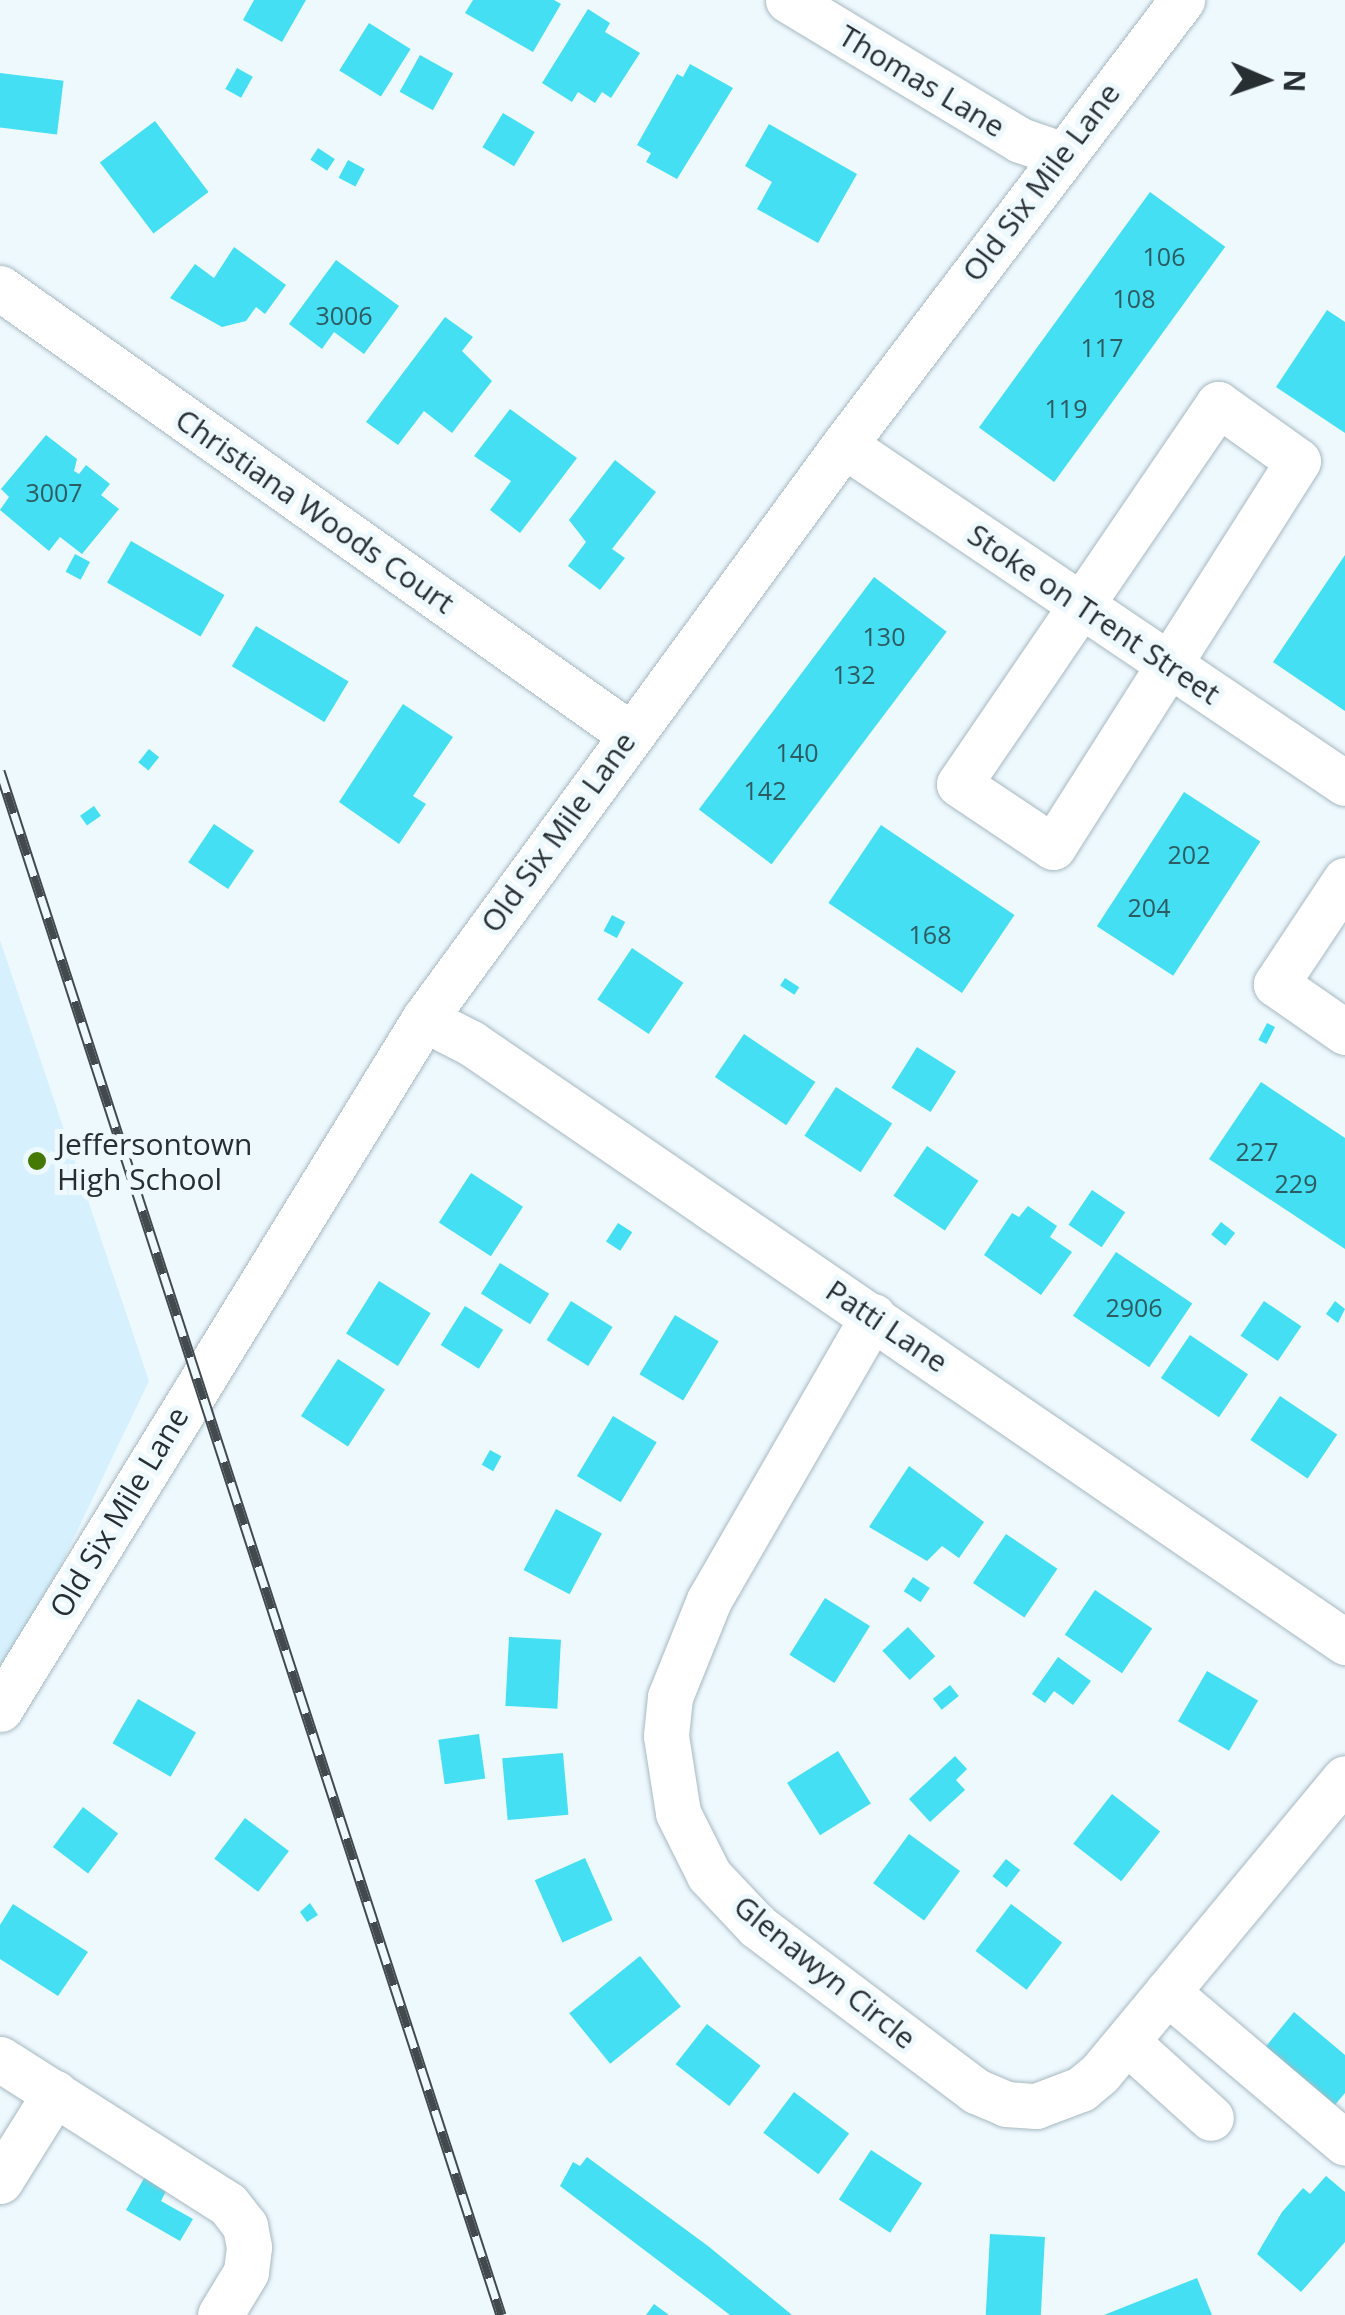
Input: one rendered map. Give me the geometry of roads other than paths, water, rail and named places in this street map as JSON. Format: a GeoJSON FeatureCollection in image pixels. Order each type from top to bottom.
{"type":"FeatureCollection","features":[{"type":"Feature","properties":{"kind":"street","name":"Thomas Lane"},"geometry":{"type":"LineString","coordinates":[[788,0],[1020,140],[1060,154]]}},
{"type":"Feature","properties":{"kind":"street","name":"Old Six Mile Lane"},"geometry":{"type":"LineString","coordinates":[[0,1709],[424,1018],[1060,154],[1182,0]]}},
{"type":"Feature","properties":{"kind":"street","name":"Christiana Woods Court"},"geometry":{"type":"LineString","coordinates":[[0,288],[630,734]]}},
{"type":"Feature","properties":{"kind":"street"},"geometry":{"type":"LineString","coordinates":[[1218,404],[1298,461],[1053,847],[958,784],[1078,603],[1218,404]]}},
{"type":"Feature","properties":{"kind":"street","name":"Stoke on Trent Street"},"geometry":{"type":"LineString","coordinates":[[844,445],[1345,783]]}},
{"type":"Feature","properties":{"kind":"street"},"geometry":{"type":"LineString","coordinates":[[1345,880],[1276,984],[1345,1032]]}},
{"type":"Feature","properties":{"kind":"street","name":"Patti Lane"},"geometry":{"type":"LineString","coordinates":[[424,1018],[471,1043],[1345,1642]]}},
{"type":"Feature","properties":{"kind":"street","name":"Glenawyn Circle"},"geometry":{"type":"LineString","coordinates":[[872,1316],[680,1660],[666,1736],[678,1812],[709,1875],[758,1926],[976,2091],[1006,2104],[1059,2100],[1100,2074],[1345,1778]]}},
{"type":"Feature","properties":{"kind":"street"},"geometry":{"type":"LineString","coordinates":[[1167,1992],[1345,2143]]}},
{"type":"Feature","properties":{"kind":"street"},"geometry":{"type":"LineString","coordinates":[[1127,2042],[1211,2118]]}},
{"type":"Feature","properties":{"kind":"street"},"geometry":{"type":"LineString","coordinates":[[0,2058],[207,2187],[245,2226],[246,2272],[220,2315]]}},
{"type":"Feature","properties":{"kind":"street"},"geometry":{"type":"LineString","coordinates":[[0,2181],[55,2093]]}},
{"type":"Feature","properties":{"kind":"railway"},"geometry":{"type":"LineString","coordinates":[[0,771],[501,2315]]}},
{"type":"Feature","properties":{"kind":"place","name":"Jeffersontown High School"},"geometry":{"type":"Point","coordinates":[37,1161]}}]}
